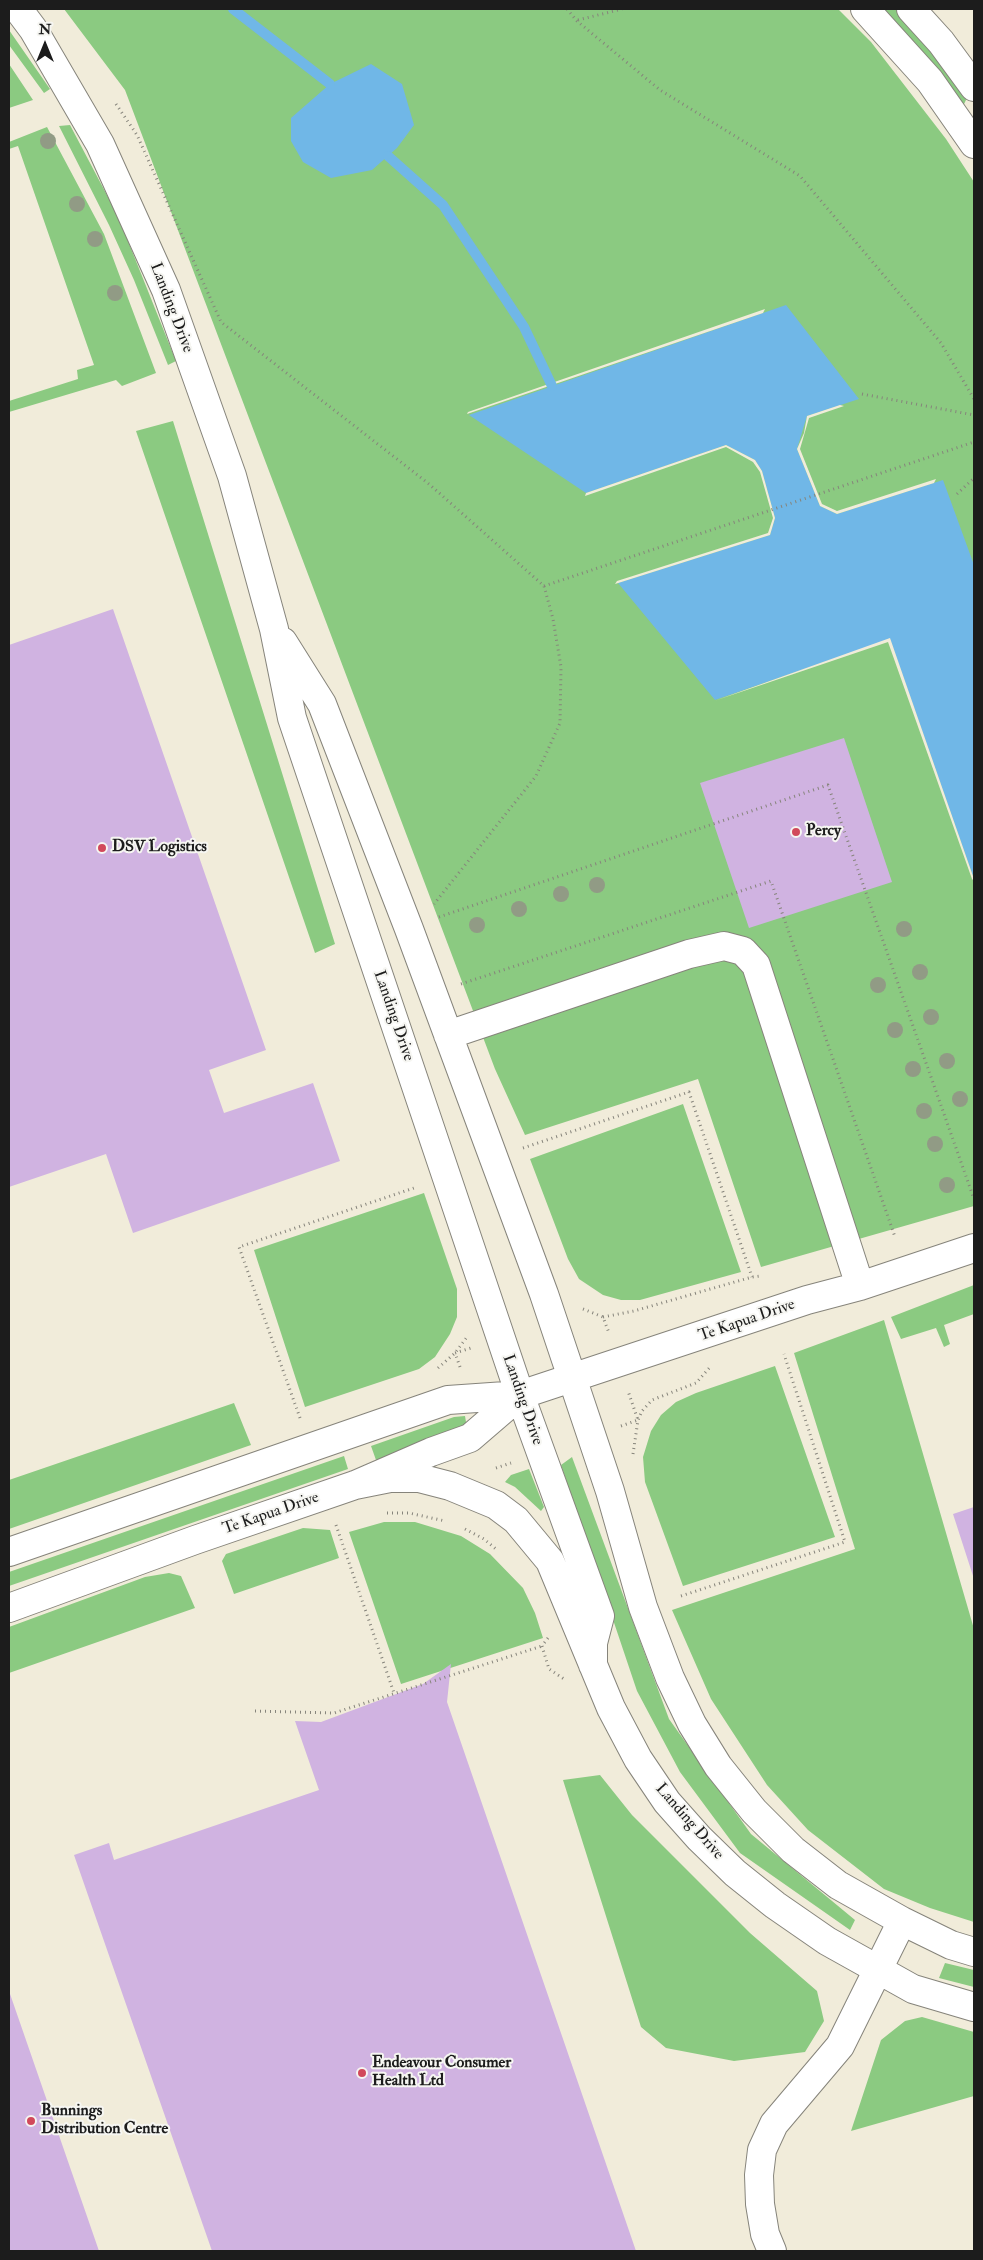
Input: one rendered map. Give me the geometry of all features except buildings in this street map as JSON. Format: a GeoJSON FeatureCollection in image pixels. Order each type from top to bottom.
{"type":"FeatureCollection","features":[{"type":"Feature","properties":{"kind":"street","name":"Landing Drive"},"geometry":{"type":"LineString","coordinates":[[18,9],[33,29],[100,144],[166,290],[232,476],[274,629],[292,718],[520,1395],[600,1616],[593,1643],[593,1665],[611,1708],[638,1759],[667,1802],[699,1838],[735,1873],[827,1941],[913,1990],[974,2007]]}},
{"type":"Feature","properties":{"kind":"street"},"geometry":{"type":"LineString","coordinates":[[865,9],[971,130]]}},
{"type":"Feature","properties":{"kind":"street"},"geometry":{"type":"LineString","coordinates":[[911,9],[941,42],[974,88]]}},
{"type":"Feature","properties":{"kind":"street","name":"Landing Drive"},"geometry":{"type":"LineString","coordinates":[[274,629],[322,704],[409,928],[544,1294],[610,1491],[643,1607],[670,1678],[692,1724],[718,1766],[754,1811],[793,1850],[838,1885],[902,1922],[951,1945],[974,1952]]}},
{"type":"Feature","properties":{"kind":"street"},"geometry":{"type":"LineString","coordinates":[[448,1035],[689,954],[724,946],[743,951],[756,965],[860,1286]]}},
{"type":"Feature","properties":{"kind":"street","name":"Te Kapua Drive"},"geometry":{"type":"LineString","coordinates":[[9,1552],[448,1400],[520,1395],[807,1300],[860,1286],[974,1248]]}},
{"type":"Feature","properties":{"kind":"street","name":"Te Kapua Drive"},"geometry":{"type":"LineString","coordinates":[[9,1608],[204,1537],[355,1485],[431,1452],[470,1438],[520,1395]]}},
{"type":"Feature","properties":{"kind":"street"},"geometry":{"type":"LineString","coordinates":[[355,1485],[390,1478],[418,1478],[450,1486],[503,1510],[516,1520],[550,1561],[593,1665]]}},
{"type":"Feature","properties":{"kind":"street"},"geometry":{"type":"LineString","coordinates":[[772,2251],[766,2234],[760,2204],[759,2175],[762,2150],[774,2124],[840,2046],[902,1922]]}},
{"type":"Feature","properties":{"kind":"path"},"geometry":{"type":"LineString","coordinates":[[567,9],[577,21],[660,90],[800,176],[941,342],[974,399]]}},
{"type":"Feature","properties":{"kind":"path"},"geometry":{"type":"LineString","coordinates":[[577,21],[622,9]]}},
{"type":"Feature","properties":{"kind":"path"},"geometry":{"type":"LineString","coordinates":[[221,322],[429,484],[544,586],[553,619],[561,667],[560,723],[536,776],[433,904]]}},
{"type":"Feature","properties":{"kind":"path"},"geometry":{"type":"LineString","coordinates":[[862,394],[974,415]]}},
{"type":"Feature","properties":{"kind":"path"},"geometry":{"type":"LineString","coordinates":[[544,586],[974,442]]}},
{"type":"Feature","properties":{"kind":"path"},"geometry":{"type":"LineString","coordinates":[[957,494],[974,478]]}},
{"type":"Feature","properties":{"kind":"path"},"geometry":{"type":"LineString","coordinates":[[438,917],[828,785],[974,1199]]}},
{"type":"Feature","properties":{"kind":"path"},"geometry":{"type":"LineString","coordinates":[[454,986],[771,881],[894,1237]]}},
{"type":"Feature","properties":{"kind":"path"},"geometry":{"type":"LineString","coordinates":[[517,1150],[689,1092],[752,1276]]}},
{"type":"Feature","properties":{"kind":"path"},"geometry":{"type":"LineString","coordinates":[[300,1418],[239,1247],[420,1186]]}},
{"type":"Feature","properties":{"kind":"path"},"geometry":{"type":"LineString","coordinates":[[578,1311],[584,1309],[603,1317],[634,1311],[752,1276],[761,1276]]}},
{"type":"Feature","properties":{"kind":"path"},"geometry":{"type":"LineString","coordinates":[[603,1317],[606,1326]]}},
{"type":"Feature","properties":{"kind":"path"},"geometry":{"type":"LineString","coordinates":[[434,1370],[442,1367],[470,1333]]}},
{"type":"Feature","properties":{"kind":"path"},"geometry":{"type":"LineString","coordinates":[[455,1353],[461,1370]]}},
{"type":"Feature","properties":{"kind":"path"},"geometry":{"type":"LineString","coordinates":[[681,1596],[844,1542],[784,1354]]}},
{"type":"Feature","properties":{"kind":"path"},"geometry":{"type":"LineString","coordinates":[[633,1458],[632,1450],[638,1420],[642,1411],[652,1400],[696,1382],[709,1369]]}},
{"type":"Feature","properties":{"kind":"path"},"geometry":{"type":"LineString","coordinates":[[632,1402],[638,1420]]}},
{"type":"Feature","properties":{"kind":"path"},"geometry":{"type":"LineString","coordinates":[[616,1427],[638,1420]]}},
{"type":"Feature","properties":{"kind":"path"},"geometry":{"type":"LineString","coordinates":[[493,1459],[496,1468],[494,1477]]}},
{"type":"Feature","properties":{"kind":"path"},"geometry":{"type":"LineString","coordinates":[[382,1514],[410,1513],[448,1522]]}},
{"type":"Feature","properties":{"kind":"path"},"geometry":{"type":"LineString","coordinates":[[329,1525],[344,1523]]}},
{"type":"Feature","properties":{"kind":"path"},"geometry":{"type":"LineString","coordinates":[[336,1525],[394,1693]]}},
{"type":"Feature","properties":{"kind":"path"},"geometry":{"type":"LineString","coordinates":[[460,1526],[484,1539],[499,1552]]}},
{"type":"Feature","properties":{"kind":"path"},"geometry":{"type":"LineString","coordinates":[[255,1711],[334,1714],[542,1646],[550,1635]]}},
{"type":"Feature","properties":{"kind":"path"},"geometry":{"type":"LineString","coordinates":[[542,1646],[550,1669]]}},
{"type":"Feature","properties":{"kind":"green space"},"geometry":{"type":"Polygon","coordinates":[[[64,9],[838,9],[871,42],[946,139],[974,182],[974,1206],[761,1267],[698,1079],[525,1135],[495,1069],[125,90],[64,9]]]}},
{"type":"Feature","properties":{"kind":"green space"},"geometry":{"type":"Polygon","coordinates":[[[879,9],[896,9],[918,32],[963,88],[966,100],[963,106],[879,9]]]}},
{"type":"Feature","properties":{"kind":"green space"},"geometry":{"type":"Polygon","coordinates":[[[9,30],[50,89],[44,93],[9,45],[9,30]]]}},
{"type":"Feature","properties":{"kind":"green space"},"geometry":{"type":"Polygon","coordinates":[[[9,64],[33,100],[9,108],[9,64]]]}},
{"type":"Feature","properties":{"kind":"green space"},"geometry":{"type":"Polygon","coordinates":[[[70,125],[118,216],[176,361],[168,365],[134,280],[109,225],[59,126],[70,125]]]}},
{"type":"Feature","properties":{"kind":"green space"},"geometry":{"type":"Polygon","coordinates":[[[47,127],[104,234],[156,373],[122,386],[116,380],[9,412],[9,401],[78,379],[77,370],[94,365],[18,146],[9,149],[9,142],[47,127]]]}},
{"type":"Feature","properties":{"kind":"green space"},"geometry":{"type":"Polygon","coordinates":[[[173,421],[335,944],[315,953],[136,431],[173,421]]]}},
{"type":"Feature","properties":{"kind":"green space"},"geometry":{"type":"Polygon","coordinates":[[[683,1104],[741,1272],[640,1300],[621,1300],[603,1295],[579,1279],[568,1259],[530,1159],[683,1104]]]}},
{"type":"Feature","properties":{"kind":"green space"},"geometry":{"type":"Polygon","coordinates":[[[424,1193],[457,1289],[457,1317],[450,1334],[435,1357],[419,1369],[305,1407],[254,1250],[424,1193]]]}},
{"type":"Feature","properties":{"kind":"green space"},"geometry":{"type":"Polygon","coordinates":[[[974,1285],[974,1314],[944,1325],[950,1344],[944,1347],[936,1328],[901,1339],[891,1317],[974,1285]]]}},
{"type":"Feature","properties":{"kind":"green space"},"geometry":{"type":"Polygon","coordinates":[[[884,1320],[974,1629],[974,1922],[930,1908],[884,1889],[808,1830],[767,1785],[711,1699],[672,1610],[855,1549],[794,1353],[884,1320]]]}},
{"type":"Feature","properties":{"kind":"green space"},"geometry":{"type":"Polygon","coordinates":[[[775,1366],[835,1537],[683,1586],[645,1482],[643,1457],[651,1431],[661,1415],[676,1402],[696,1393],[775,1366]]]}},
{"type":"Feature","properties":{"kind":"green space"},"geometry":{"type":"Polygon","coordinates":[[[234,1403],[251,1445],[9,1529],[9,1480],[234,1403]]]}},
{"type":"Feature","properties":{"kind":"green space"},"geometry":{"type":"Polygon","coordinates":[[[465,1416],[467,1428],[376,1460],[371,1446],[454,1417],[465,1416]]]}},
{"type":"Feature","properties":{"kind":"green space"},"geometry":{"type":"Polygon","coordinates":[[[344,1456],[348,1469],[9,1586],[9,1572],[344,1456]]]}},
{"type":"Feature","properties":{"kind":"green space"},"geometry":{"type":"Polygon","coordinates":[[[572,1457],[669,1719],[751,1834],[855,1920],[850,1930],[740,1853],[680,1772],[637,1691],[561,1465],[572,1457]]]}},
{"type":"Feature","properties":{"kind":"green space"},"geometry":{"type":"Polygon","coordinates":[[[529,1469],[544,1507],[541,1511],[515,1487],[505,1482],[511,1475],[529,1469]]]}},
{"type":"Feature","properties":{"kind":"green space"},"geometry":{"type":"Polygon","coordinates":[[[384,1522],[415,1522],[461,1536],[490,1554],[523,1588],[535,1613],[543,1638],[401,1684],[349,1532],[384,1522]]]}},
{"type":"Feature","properties":{"kind":"green space"},"geometry":{"type":"Polygon","coordinates":[[[303,1528],[330,1530],[339,1558],[234,1594],[222,1561],[226,1554],[303,1528]]]}},
{"type":"Feature","properties":{"kind":"green space"},"geometry":{"type":"Polygon","coordinates":[[[169,1573],[181,1576],[195,1608],[9,1673],[9,1627],[145,1577],[169,1573]]]}},
{"type":"Feature","properties":{"kind":"green space"},"geometry":{"type":"Polygon","coordinates":[[[600,1775],[632,1815],[750,1933],[817,1991],[824,2021],[805,2052],[734,2061],[666,2048],[641,2027],[563,1780],[600,1775]]]}},
{"type":"Feature","properties":{"kind":"green space"},"geometry":{"type":"Polygon","coordinates":[[[945,1963],[974,1970],[974,1987],[939,1978],[945,1963]]]}},
{"type":"Feature","properties":{"kind":"green space"},"geometry":{"type":"Polygon","coordinates":[[[922,2017],[974,2032],[974,2096],[851,2131],[881,2040],[905,2021],[922,2017]]]}},
{"type":"Feature","properties":{"kind":"water"},"geometry":{"type":"Polygon","coordinates":[[[371,64],[402,84],[414,125],[397,148],[372,170],[331,178],[303,162],[291,141],[291,118],[330,84],[371,64]]]}},
{"type":"Feature","properties":{"kind":"water"},"geometry":{"type":"Polygon","coordinates":[[[786,305],[859,399],[807,416],[797,449],[820,506],[837,514],[943,480],[974,565],[974,879],[890,639],[715,700],[618,583],[770,535],[775,518],[762,471],[755,460],[726,445],[586,493],[469,415],[786,305]]]}},
{"type":"Feature","properties":{"kind":"pier"},"geometry":{"type":"Polygon","coordinates":[[[765,309],[763,313],[467,414],[468,412],[765,309]]]}},
{"type":"Feature","properties":{"kind":"pier"},"geometry":{"type":"Polygon","coordinates":[[[840,405],[844,406],[809,418],[800,449],[822,504],[837,511],[936,479],[934,483],[837,514],[820,506],[797,449],[804,433],[807,416],[840,405]]]}},
{"type":"Feature","properties":{"kind":"pier"},"geometry":{"type":"Polygon","coordinates":[[[726,445],[755,460],[762,471],[775,518],[770,535],[615,584],[617,581],[768,533],[773,518],[760,472],[753,462],[726,447],[585,496],[586,493],[726,445]]]}},
{"type":"Feature","properties":{"kind":"pier"},"geometry":{"type":"Polygon","coordinates":[[[890,638],[974,881],[888,642],[714,701],[890,638]]]}},
{"type":"Feature","properties":{"kind":"waterway"},"geometry":{"type":"LineString","coordinates":[[233,9],[330,84]]}},
{"type":"Feature","properties":{"kind":"waterway"},"geometry":{"type":"LineString","coordinates":[[388,156],[443,205],[524,327],[552,386]]}},
{"type":"Feature","properties":{"kind":"place","name":"Percy"},"geometry":{"type":"Point","coordinates":[796,832]}},
{"type":"Feature","properties":{"kind":"place","name":"DSV Logistics"},"geometry":{"type":"Point","coordinates":[102,848]}},
{"type":"Feature","properties":{"kind":"place","name":"Endeavour Consumer Health Ltd"},"geometry":{"type":"Point","coordinates":[362,2073]}},
{"type":"Feature","properties":{"kind":"place","name":"Bunnings Distribution Centre"},"geometry":{"type":"Point","coordinates":[31,2121]}}]}
